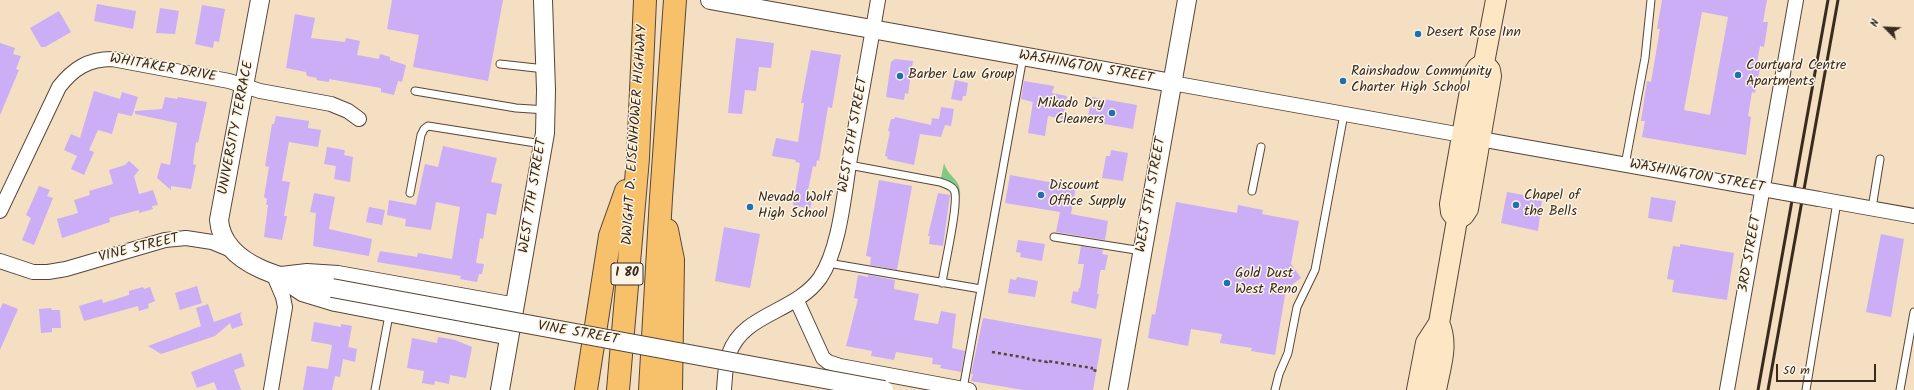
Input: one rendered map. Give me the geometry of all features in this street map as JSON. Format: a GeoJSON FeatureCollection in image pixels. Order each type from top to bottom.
{"type":"FeatureCollection","features":[{"type":"Feature","properties":{"kind":"highway","name":"DWIGHT D. EISENHOWER HIGHWAY"},"geometry":{"type":"LineString","coordinates":[[618,390],[638,158],[645,0]]}},
{"type":"Feature","properties":{"kind":"highway","name":"DWIGHT D. EISENHOWER HIGHWAY"},"geometry":{"type":"LineString","coordinates":[[650,390],[661,198],[675,0]]}},
{"type":"Feature","properties":{"kind":"highway"},"geometry":{"type":"LineString","coordinates":[[586,390],[610,236],[638,158]]}},
{"type":"Feature","properties":{"kind":"highway"},"geometry":{"type":"LineString","coordinates":[[661,198],[673,260],[671,390]]}},
{"type":"Feature","properties":{"kind":"main road"},"geometry":{"type":"LineString","coordinates":[[1417,390],[1426,343],[1432,331],[1439,322],[1457,220],[1468,210],[1471,137],[1491,76],[1490,70],[1484,63],[1496,0]]}},
{"type":"Feature","properties":{"kind":"main road"},"geometry":{"type":"LineString","coordinates":[[1436,390],[1444,345],[1444,334],[1439,322]]}},
{"type":"Feature","properties":{"kind":"street","name":"UNIVERSITY TERRACE"},"geometry":{"type":"LineString","coordinates":[[234,251],[225,242],[220,232],[219,220],[260,0]]}},
{"type":"Feature","properties":{"kind":"street","name":"WEST 7TH STREET"},"geometry":{"type":"LineString","coordinates":[[500,390],[543,144],[546,110],[543,0]]}},
{"type":"Feature","properties":{"kind":"street","name":"WEST 6TH STREET"},"geometry":{"type":"LineString","coordinates":[[724,390],[727,361],[734,343],[742,333],[758,320],[797,300],[819,279],[828,263],[835,240],[878,0]]}},
{"type":"Feature","properties":{"kind":"street","name":"WEST 5TH STREET"},"geometry":{"type":"LineString","coordinates":[[1118,390],[1187,0]]}},
{"type":"Feature","properties":{"kind":"street","name":"3RD STREET"},"geometry":{"type":"LineString","coordinates":[[1727,390],[1796,0]]}},
{"type":"Feature","properties":{"kind":"street","name":"WASHINGTON STREET"},"geometry":{"type":"LineString","coordinates":[[718,2],[1914,216]]}},
{"type":"Feature","properties":{"kind":"street","name":"WHITAKER DRIVE"},"geometry":{"type":"LineString","coordinates":[[0,211],[58,88],[70,74],[84,64],[99,59],[112,59],[229,81],[260,91],[332,104],[348,111],[359,119]]}},
{"type":"Feature","properties":{"kind":"street","name":"VINE STREET"},"geometry":{"type":"LineString","coordinates":[[0,261],[33,272],[48,272],[66,269],[165,240],[186,238],[216,243],[234,251],[297,291],[319,300],[510,338]]}},
{"type":"Feature","properties":{"kind":"street"},"geometry":{"type":"LineString","coordinates":[[271,390],[285,307],[283,297],[272,274],[307,271],[338,273],[516,305]]}},
{"type":"Feature","properties":{"kind":"street","name":"VINE STREET"},"geometry":{"type":"LineString","coordinates":[[272,274],[288,279],[332,288],[884,390]]}},
{"type":"Feature","properties":{"kind":"street"},"geometry":{"type":"LineString","coordinates":[[797,300],[820,352],[828,362],[840,366],[966,390]]}},
{"type":"Feature","properties":{"kind":"lane"},"geometry":{"type":"LineString","coordinates":[[1625,165],[1645,58],[1651,0]]}},
{"type":"Feature","properties":{"kind":"lane"},"geometry":{"type":"LineString","coordinates":[[966,390],[981,289],[1023,56]]}},
{"type":"Feature","properties":{"kind":"lane"},"geometry":{"type":"LineString","coordinates":[[500,64],[545,69]]}},
{"type":"Feature","properties":{"kind":"lane"},"geometry":{"type":"LineString","coordinates":[[416,91],[516,108],[546,110]]}},
{"type":"Feature","properties":{"kind":"lane"},"geometry":{"type":"LineString","coordinates":[[1275,390],[1279,374],[1288,353],[1297,307],[1314,270],[1344,114]]}},
{"type":"Feature","properties":{"kind":"lane"},"geometry":{"type":"LineString","coordinates":[[410,193],[421,135],[424,129],[428,126],[543,144]]}},
{"type":"Feature","properties":{"kind":"lane"},"geometry":{"type":"LineString","coordinates":[[1252,191],[1261,147]]}},
{"type":"Feature","properties":{"kind":"lane"},"geometry":{"type":"LineString","coordinates":[[1872,208],[1880,159]]}},
{"type":"Feature","properties":{"kind":"lane"},"geometry":{"type":"LineString","coordinates":[[849,165],[940,182],[948,184],[954,189],[956,203],[942,283]]}},
{"type":"Feature","properties":{"kind":"lane"},"geometry":{"type":"LineString","coordinates":[[1806,390],[1837,202]]}},
{"type":"Feature","properties":{"kind":"lane"},"geometry":{"type":"LineString","coordinates":[[1054,237],[1142,251]]}},
{"type":"Feature","properties":{"kind":"lane"},"geometry":{"type":"LineString","coordinates":[[828,263],[981,289]]}},
{"type":"Feature","properties":{"kind":"lane"},"geometry":{"type":"LineString","coordinates":[[1900,390],[1914,312]]}},
{"type":"Feature","properties":{"kind":"lane"},"geometry":{"type":"LineString","coordinates":[[376,390],[389,315]]}},
{"type":"Feature","properties":{"kind":"path"},"geometry":{"type":"LineString","coordinates":[[992,352],[1092,368],[1091,370],[1098,372]]}},
{"type":"Feature","properties":{"kind":"green space"},"geometry":{"type":"Polygon","coordinates":[[[944,163],[959,186],[960,198],[956,187],[949,181],[941,178],[944,163]]]}},
{"type":"Feature","properties":{"kind":"building"},"geometry":{"type":"Polygon","coordinates":[[[392,0],[503,0],[488,81],[413,67],[419,35],[387,29],[392,0]]]}},
{"type":"Feature","properties":{"kind":"building","name":"Courtyard Centre Apartments"},"geometry":{"type":"Polygon","coordinates":[[[1662,0],[1767,0],[1763,22],[1768,22],[1764,47],[1760,46],[1756,68],[1760,69],[1755,93],[1752,92],[1748,116],[1751,117],[1746,155],[1642,137],[1645,121],[1641,121],[1647,81],[1651,82],[1660,29],[1657,29],[1662,0]],[[1702,12],[1684,110],[1710,115],[1728,17],[1702,12]]]}},
{"type":"Feature","properties":{"kind":"building"},"geometry":{"type":"Polygon","coordinates":[[[97,4],[136,11],[133,29],[94,21],[97,4]]]}},
{"type":"Feature","properties":{"kind":"building"},"geometry":{"type":"Polygon","coordinates":[[[202,5],[225,9],[219,42],[214,41],[213,48],[195,44],[202,5]]]}},
{"type":"Feature","properties":{"kind":"building"},"geometry":{"type":"Polygon","coordinates":[[[160,8],[179,11],[175,34],[156,33],[160,8]]]}},
{"type":"Feature","properties":{"kind":"building"},"geometry":{"type":"Polygon","coordinates":[[[59,11],[71,32],[45,47],[41,47],[30,28],[59,11]]]}},
{"type":"Feature","properties":{"kind":"building"},"geometry":{"type":"Polygon","coordinates":[[[295,14],[315,18],[311,38],[345,42],[346,38],[360,41],[357,55],[379,59],[380,54],[390,57],[390,60],[406,65],[402,82],[398,81],[394,95],[381,92],[381,88],[329,79],[329,82],[316,80],[317,78],[307,76],[306,72],[286,68],[295,14]]]}},
{"type":"Feature","properties":{"kind":"building"},"geometry":{"type":"Polygon","coordinates":[[[736,38],[774,43],[771,68],[759,67],[756,91],[745,90],[742,114],[728,113],[736,38]]]}},
{"type":"Feature","properties":{"kind":"building"},"geometry":{"type":"Polygon","coordinates":[[[0,43],[15,48],[13,54],[21,56],[16,69],[19,70],[0,115],[0,43]]]}},
{"type":"Feature","properties":{"kind":"building"},"geometry":{"type":"Polygon","coordinates":[[[811,50],[841,55],[832,108],[828,107],[819,161],[817,160],[816,167],[813,166],[807,195],[813,196],[810,209],[793,205],[800,163],[795,162],[796,160],[772,156],[776,138],[798,142],[804,103],[801,103],[811,50]]]}},
{"type":"Feature","properties":{"kind":"building","name":"Barber Law Group"},"geometry":{"type":"Polygon","coordinates":[[[895,59],[913,61],[908,94],[905,93],[904,100],[886,97],[891,62],[895,59]]]}},
{"type":"Feature","properties":{"kind":"building"},"geometry":{"type":"Polygon","coordinates":[[[955,80],[968,83],[966,96],[963,96],[962,101],[951,99],[955,80]]]}},
{"type":"Feature","properties":{"kind":"building"},"geometry":{"type":"Polygon","coordinates":[[[1024,81],[1054,86],[1052,93],[1067,96],[1063,119],[1048,116],[1045,136],[1028,133],[1033,102],[1021,99],[1024,81]]]}},
{"type":"Feature","properties":{"kind":"building"},"geometry":{"type":"Polygon","coordinates":[[[94,91],[120,99],[122,92],[138,97],[132,116],[118,113],[112,134],[98,130],[89,150],[94,152],[84,175],[71,169],[77,156],[64,150],[71,134],[80,138],[94,91]]]}},
{"type":"Feature","properties":{"kind":"building"},"geometry":{"type":"Polygon","coordinates":[[[165,97],[177,99],[178,97],[207,102],[198,143],[196,142],[193,164],[196,165],[191,189],[171,186],[171,190],[157,178],[161,163],[170,165],[177,123],[135,114],[135,111],[162,109],[165,97]]]}},
{"type":"Feature","properties":{"kind":"building","name":"Mikado Dry Cleaners"},"geometry":{"type":"Polygon","coordinates":[[[1092,97],[1137,105],[1133,129],[1087,121],[1092,97]]]}},
{"type":"Feature","properties":{"kind":"building"},"geometry":{"type":"Polygon","coordinates":[[[941,107],[954,109],[951,126],[945,125],[941,137],[920,134],[914,165],[887,159],[888,157],[885,156],[891,119],[894,119],[895,117],[931,125],[932,118],[939,119],[941,107]]]}},
{"type":"Feature","properties":{"kind":"building"},"geometry":{"type":"Polygon","coordinates":[[[276,116],[309,121],[308,128],[321,130],[318,147],[289,142],[282,181],[290,182],[284,216],[287,216],[282,240],[264,237],[268,205],[266,205],[267,199],[264,197],[269,167],[265,166],[272,124],[274,124],[276,116]]]}},
{"type":"Feature","properties":{"kind":"building"},"geometry":{"type":"Polygon","coordinates":[[[443,146],[497,158],[491,182],[502,184],[496,215],[487,213],[483,239],[480,238],[476,263],[484,264],[482,274],[479,274],[477,282],[460,279],[461,276],[377,262],[380,251],[417,257],[418,253],[452,259],[460,207],[436,202],[431,230],[405,226],[406,219],[387,215],[389,200],[416,205],[425,164],[438,167],[443,146]]]}},
{"type":"Feature","properties":{"kind":"building"},"geometry":{"type":"Polygon","coordinates":[[[327,147],[344,150],[344,155],[353,157],[350,182],[334,179],[336,166],[324,164],[327,147]]]}},
{"type":"Feature","properties":{"kind":"building"},"geometry":{"type":"Polygon","coordinates":[[[1111,150],[1128,153],[1123,181],[1102,178],[1106,156],[1110,156],[1111,150]]]}},
{"type":"Feature","properties":{"kind":"building"},"geometry":{"type":"Polygon","coordinates":[[[129,161],[139,170],[134,176],[139,194],[153,190],[158,205],[152,206],[153,209],[139,213],[139,210],[109,218],[110,222],[62,238],[57,219],[78,213],[74,200],[90,195],[89,191],[113,184],[109,170],[125,165],[129,161]]]}},
{"type":"Feature","properties":{"kind":"building","name":"Discount Office Supply"},"geometry":{"type":"Polygon","coordinates":[[[1010,175],[1076,187],[1071,214],[1108,221],[1105,240],[1056,232],[1060,212],[1005,203],[1010,175]]]}},
{"type":"Feature","properties":{"kind":"building"},"geometry":{"type":"Polygon","coordinates":[[[879,180],[912,186],[897,270],[870,265],[871,257],[866,256],[879,180]]]}},
{"type":"Feature","properties":{"kind":"building"},"geometry":{"type":"Polygon","coordinates":[[[39,186],[50,190],[47,196],[53,198],[34,245],[22,240],[31,218],[26,215],[39,186]]]}},
{"type":"Feature","properties":{"kind":"building"},"geometry":{"type":"Polygon","coordinates":[[[1507,192],[1529,196],[1529,199],[1542,201],[1538,231],[1501,223],[1507,192]]]}},
{"type":"Feature","properties":{"kind":"building"},"geometry":{"type":"Polygon","coordinates":[[[314,193],[335,197],[329,229],[372,239],[369,256],[313,246],[316,213],[310,212],[314,193]]]}},
{"type":"Feature","properties":{"kind":"building"},"geometry":{"type":"Polygon","coordinates":[[[938,193],[950,195],[943,246],[929,244],[930,236],[928,236],[938,193]]]}},
{"type":"Feature","properties":{"kind":"building"},"geometry":{"type":"Polygon","coordinates":[[[1651,197],[1676,201],[1672,222],[1648,218],[1651,197]]]}},
{"type":"Feature","properties":{"kind":"building","name":"Gold Dust West Reno"},"geometry":{"type":"Polygon","coordinates":[[[1176,202],[1237,213],[1238,205],[1263,210],[1262,214],[1299,221],[1291,264],[1301,278],[1286,289],[1275,355],[1251,351],[1252,348],[1220,343],[1222,334],[1191,329],[1188,346],[1148,338],[1152,314],[1155,315],[1176,202]]]}},
{"type":"Feature","properties":{"kind":"building"},"geometry":{"type":"Polygon","coordinates":[[[369,207],[385,210],[382,225],[366,222],[369,207]]]}},
{"type":"Feature","properties":{"kind":"building"},"geometry":{"type":"Polygon","coordinates":[[[724,227],[760,234],[750,288],[715,281],[724,227]]]}},
{"type":"Feature","properties":{"kind":"building"},"geometry":{"type":"Polygon","coordinates":[[[1881,234],[1904,239],[1891,317],[1866,312],[1881,234]]]}},
{"type":"Feature","properties":{"kind":"building"},"geometry":{"type":"Polygon","coordinates":[[[1018,240],[1045,244],[1042,261],[1020,257],[1021,253],[1016,252],[1018,240]]]}},
{"type":"Feature","properties":{"kind":"building"},"geometry":{"type":"Polygon","coordinates":[[[1680,244],[1734,253],[1727,300],[1672,292],[1674,280],[1667,279],[1673,246],[1680,247],[1680,244]]]}},
{"type":"Feature","properties":{"kind":"building"},"geometry":{"type":"Polygon","coordinates":[[[1081,246],[1103,250],[1102,254],[1108,255],[1105,270],[1101,270],[1100,272],[1097,294],[1099,294],[1096,309],[1071,303],[1073,291],[1078,292],[1080,288],[1084,264],[1078,264],[1081,246]]]}},
{"type":"Feature","properties":{"kind":"building"},"geometry":{"type":"Polygon","coordinates":[[[858,275],[868,277],[868,275],[895,280],[894,289],[919,294],[914,320],[938,324],[941,311],[956,314],[952,348],[965,351],[961,372],[940,368],[941,365],[932,364],[933,358],[896,352],[894,360],[871,356],[872,351],[846,346],[858,299],[854,298],[858,275]]]}},
{"type":"Feature","properties":{"kind":"building"},"geometry":{"type":"Polygon","coordinates":[[[1017,277],[1038,281],[1035,297],[1008,293],[1010,279],[1016,280],[1017,277]]]}},
{"type":"Feature","properties":{"kind":"building"},"geometry":{"type":"Polygon","coordinates":[[[197,286],[202,303],[180,310],[175,293],[197,286]]]}},
{"type":"Feature","properties":{"kind":"building"},"geometry":{"type":"Polygon","coordinates":[[[143,287],[144,289],[150,287],[155,301],[148,304],[149,308],[139,311],[138,306],[84,321],[79,306],[102,299],[103,303],[129,295],[129,291],[143,287]]]}},
{"type":"Feature","properties":{"kind":"building"},"geometry":{"type":"Polygon","coordinates":[[[3,303],[18,309],[0,350],[0,309],[3,303]]]}},
{"type":"Feature","properties":{"kind":"building"},"geometry":{"type":"Polygon","coordinates":[[[208,304],[214,322],[242,312],[240,315],[243,325],[232,329],[230,323],[215,336],[161,354],[148,346],[201,326],[196,308],[208,304]]]}},
{"type":"Feature","properties":{"kind":"building"},"geometry":{"type":"Polygon","coordinates":[[[51,308],[52,310],[60,310],[61,328],[52,328],[52,332],[41,333],[39,309],[51,308]]]}},
{"type":"Feature","properties":{"kind":"building"},"geometry":{"type":"Polygon","coordinates":[[[983,318],[1102,339],[1093,390],[1023,390],[971,381],[973,374],[971,374],[983,318]]]}},
{"type":"Feature","properties":{"kind":"building"},"geometry":{"type":"Polygon","coordinates":[[[314,322],[341,327],[341,324],[352,326],[348,347],[357,349],[355,362],[343,359],[340,377],[335,376],[332,390],[303,390],[307,366],[328,369],[332,345],[311,341],[314,322]]]}},
{"type":"Feature","properties":{"kind":"building"},"geometry":{"type":"Polygon","coordinates":[[[438,337],[455,340],[472,347],[466,378],[450,375],[449,384],[435,381],[434,385],[422,383],[424,371],[407,368],[412,338],[437,343],[438,337]]]}},
{"type":"Feature","properties":{"kind":"building"},"geometry":{"type":"Polygon","coordinates":[[[241,353],[245,366],[234,370],[241,390],[217,390],[214,382],[197,388],[191,372],[241,353]]]}},
{"type":"Feature","properties":{"kind":"railway"},"geometry":{"type":"LineString","coordinates":[[1758,390],[1828,0]]}},
{"type":"Feature","properties":{"kind":"railway"},"geometry":{"type":"LineString","coordinates":[[1768,390],[1838,0]]}},
{"type":"Feature","properties":{"kind":"place","name":"Desert Rose Inn"},"geometry":{"type":"Point","coordinates":[1418,34]}},
{"type":"Feature","properties":{"kind":"place","name":"Courtyard Centre Apartments"},"geometry":{"type":"Point","coordinates":[1738,75]}},
{"type":"Feature","properties":{"kind":"place","name":"Barber Law Group"},"geometry":{"type":"Point","coordinates":[900,76]}},
{"type":"Feature","properties":{"kind":"place","name":"Rainshadow Community Charter High School"},"geometry":{"type":"Point","coordinates":[1343,81]}},
{"type":"Feature","properties":{"kind":"place","name":"Mikado Dry Cleaners"},"geometry":{"type":"Point","coordinates":[1112,113]}},
{"type":"Feature","properties":{"kind":"place","name":"Discount Office Supply"},"geometry":{"type":"Point","coordinates":[1041,195]}},
{"type":"Feature","properties":{"kind":"place","name":"Chapel of the Bells"},"geometry":{"type":"Point","coordinates":[1516,205]}},
{"type":"Feature","properties":{"kind":"place","name":"Nevada Wolf High School"},"geometry":{"type":"Point","coordinates":[750,207]}},
{"type":"Feature","properties":{"kind":"place","name":"Gold Dust West Reno"},"geometry":{"type":"Point","coordinates":[1227,283]}}]}
